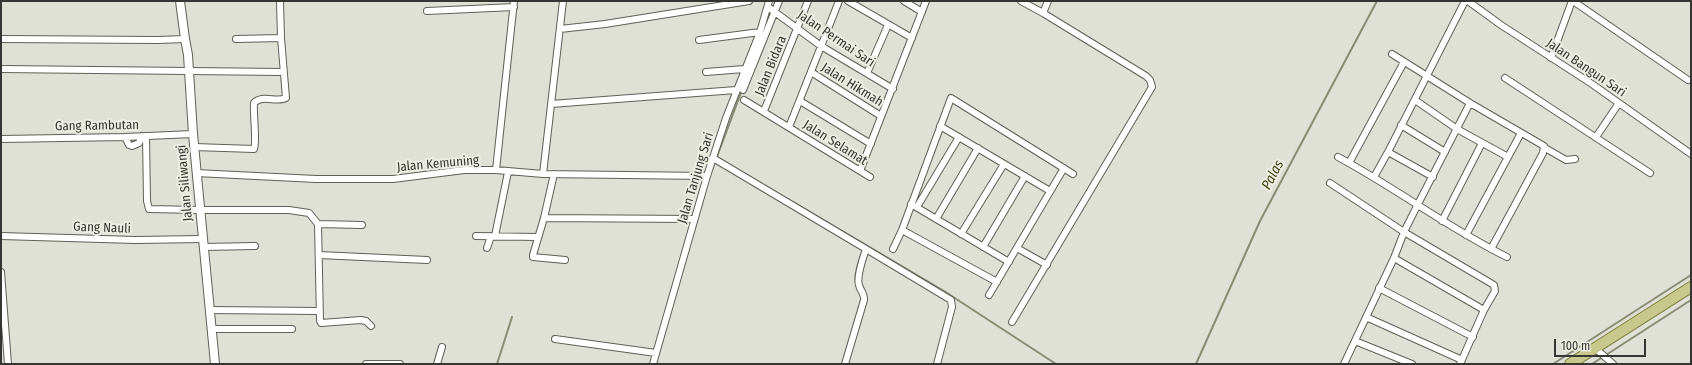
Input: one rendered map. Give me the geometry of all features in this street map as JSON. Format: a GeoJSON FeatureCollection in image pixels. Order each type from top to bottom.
{"type":"FeatureCollection","features":[{"type":"Feature","properties":{"kind":"main road"},"geometry":{"type":"LineString","coordinates":[[1570,364],[1597,350],[1691,287]]}},
{"type":"Feature","properties":{"kind":"street","name":"Jalan Siliwangi"},"geometry":{"type":"LineString","coordinates":[[180,1],[190,71],[199,210],[215,364]]}},
{"type":"Feature","properties":{"kind":"street"},"geometry":{"type":"LineString","coordinates":[[194,147],[254,149],[254,103],[261,99],[281,100],[286,98],[283,72],[280,1]]}},
{"type":"Feature","properties":{"kind":"street"},"geometry":{"type":"LineString","coordinates":[[543,174],[563,1]]}},
{"type":"Feature","properties":{"kind":"street"},"geometry":{"type":"LineString","coordinates":[[560,29],[749,1]]}},
{"type":"Feature","properties":{"kind":"street"},"geometry":{"type":"LineString","coordinates":[[743,90],[746,72],[771,7],[779,1]]}},
{"type":"Feature","properties":{"kind":"street","name":"Jalan Bidara"},"geometry":{"type":"LineString","coordinates":[[764,111],[808,1]]}},
{"type":"Feature","properties":{"kind":"street"},"geometry":{"type":"LineString","coordinates":[[789,127],[839,1]]}},
{"type":"Feature","properties":{"kind":"street"},"geometry":{"type":"LineString","coordinates":[[848,1],[912,38]]}},
{"type":"Feature","properties":{"kind":"street"},"geometry":{"type":"LineString","coordinates":[[904,1],[922,12]]}},
{"type":"Feature","properties":{"kind":"street"},"geometry":{"type":"LineString","coordinates":[[860,170],[893,89],[926,1]]}},
{"type":"Feature","properties":{"kind":"street"},"geometry":{"type":"LineString","coordinates":[[1012,322],[1152,87],[1150,80],[1146,76],[1021,1]]}},
{"type":"Feature","properties":{"kind":"street"},"geometry":{"type":"LineString","coordinates":[[1043,13],[1048,1]]}},
{"type":"Feature","properties":{"kind":"street"},"geometry":{"type":"LineString","coordinates":[[1374,177],[1428,76],[1465,1]]}},
{"type":"Feature","properties":{"kind":"street","name":"Jalan Bangun Sari"},"geometry":{"type":"LineString","coordinates":[[1468,1],[1501,25],[1620,103],[1691,154]]}},
{"type":"Feature","properties":{"kind":"street"},"geometry":{"type":"LineString","coordinates":[[1551,58],[1573,1],[1688,80]]}},
{"type":"Feature","properties":{"kind":"street"},"geometry":{"type":"LineString","coordinates":[[427,11],[514,4],[496,170]]}},
{"type":"Feature","properties":{"kind":"street","name":"Jalan Permai Sari"},"geometry":{"type":"LineString","coordinates":[[771,7],[821,46],[893,89]]}},
{"type":"Feature","properties":{"kind":"street","name":"Jalan Tanjung Sari"},"geometry":{"type":"LineString","coordinates":[[653,364],[707,176],[715,159],[736,90],[746,72],[760,32],[771,7]]}},
{"type":"Feature","properties":{"kind":"street"},"geometry":{"type":"LineString","coordinates":[[866,73],[888,25]]}},
{"type":"Feature","properties":{"kind":"street"},"geometry":{"type":"LineString","coordinates":[[699,40],[760,32]]}},
{"type":"Feature","properties":{"kind":"street"},"geometry":{"type":"LineString","coordinates":[[236,39],[281,38]]}},
{"type":"Feature","properties":{"kind":"street"},"geometry":{"type":"LineString","coordinates":[[1,39],[185,39]]}},
{"type":"Feature","properties":{"kind":"street"},"geometry":{"type":"LineString","coordinates":[[1392,54],[1470,103],[1542,144],[1545,148],[1566,160],[1575,159]]}},
{"type":"Feature","properties":{"kind":"street"},"geometry":{"type":"LineString","coordinates":[[1349,163],[1404,62]]}},
{"type":"Feature","properties":{"kind":"street"},"geometry":{"type":"LineString","coordinates":[[1,69],[283,72]]}},
{"type":"Feature","properties":{"kind":"street"},"geometry":{"type":"LineString","coordinates":[[706,72],[746,72]]}},
{"type":"Feature","properties":{"kind":"street","name":"Jalan Hikmah"},"geometry":{"type":"LineString","coordinates":[[811,72],[881,116]]}},
{"type":"Feature","properties":{"kind":"street"},"geometry":{"type":"LineString","coordinates":[[1505,78],[1650,172]]}},
{"type":"Feature","properties":{"kind":"street"},"geometry":{"type":"LineString","coordinates":[[552,104],[736,90]]}},
{"type":"Feature","properties":{"kind":"street"},"geometry":{"type":"LineString","coordinates":[[893,249],[914,205],[940,126],[951,98],[1073,174]]}},
{"type":"Feature","properties":{"kind":"street","name":"Jalan Selamat"},"geometry":{"type":"LineString","coordinates":[[744,100],[870,177]]}},
{"type":"Feature","properties":{"kind":"street"},"geometry":{"type":"LineString","coordinates":[[1415,100],[1457,129],[1508,157]]}},
{"type":"Feature","properties":{"kind":"street"},"geometry":{"type":"LineString","coordinates":[[800,101],[871,144]]}},
{"type":"Feature","properties":{"kind":"street"},"geometry":{"type":"LineString","coordinates":[[1344,364],[1394,258],[1404,232],[1470,103]]}},
{"type":"Feature","properties":{"kind":"street"},"geometry":{"type":"LineString","coordinates":[[1596,138],[1620,103]]}},
{"type":"Feature","properties":{"kind":"street"},"geometry":{"type":"LineString","coordinates":[[1401,125],[1445,152]]}},
{"type":"Feature","properties":{"kind":"street"},"geometry":{"type":"LineString","coordinates":[[940,126],[1050,191]]}},
{"type":"Feature","properties":{"kind":"street"},"geometry":{"type":"LineString","coordinates":[[1466,235],[1521,133]]}},
{"type":"Feature","properties":{"kind":"street","name":"Gang Rambutan"},"geometry":{"type":"LineString","coordinates":[[1,139],[125,137],[193,134]]}},
{"type":"Feature","properties":{"kind":"street"},"geometry":{"type":"LineString","coordinates":[[144,136],[147,202],[150,209],[300,210],[309,213],[318,224],[319,311],[321,323],[361,320],[366,321],[372,326]]}},
{"type":"Feature","properties":{"kind":"street"},"geometry":{"type":"LineString","coordinates":[[914,205],[959,137]]}},
{"type":"Feature","properties":{"kind":"street"},"geometry":{"type":"LineString","coordinates":[[1442,221],[1482,143]]}},
{"type":"Feature","properties":{"kind":"street"},"geometry":{"type":"LineString","coordinates":[[936,219],[978,148]]}},
{"type":"Feature","properties":{"kind":"street"},"geometry":{"type":"LineString","coordinates":[[1491,249],[1545,148]]}},
{"type":"Feature","properties":{"kind":"street"},"geometry":{"type":"LineString","coordinates":[[1388,152],[1433,177]]}},
{"type":"Feature","properties":{"kind":"street"},"geometry":{"type":"LineString","coordinates":[[1338,157],[1418,204],[1442,221],[1507,257]]}},
{"type":"Feature","properties":{"kind":"street"},"geometry":{"type":"LineString","coordinates":[[715,159],[951,300],[952,307],[936,364]]}},
{"type":"Feature","properties":{"kind":"street"},"geometry":{"type":"LineString","coordinates":[[961,234],[1004,164]]}},
{"type":"Feature","properties":{"kind":"street"},"geometry":{"type":"LineString","coordinates":[[990,295],[1064,168]]}},
{"type":"Feature","properties":{"kind":"street","name":"Jalan Kemuning"},"geometry":{"type":"LineString","coordinates":[[196,172],[316,179],[393,179],[464,170],[496,170],[543,174],[707,176]]}},
{"type":"Feature","properties":{"kind":"street"},"geometry":{"type":"LineString","coordinates":[[487,248],[493,236],[508,172]]}},
{"type":"Feature","properties":{"kind":"street"},"geometry":{"type":"LineString","coordinates":[[554,174],[533,257],[565,260]]}},
{"type":"Feature","properties":{"kind":"street"},"geometry":{"type":"LineString","coordinates":[[983,247],[1025,176]]}},
{"type":"Feature","properties":{"kind":"street"},"geometry":{"type":"LineString","coordinates":[[1330,183],[1404,232],[1494,285],[1495,291],[1484,310],[1461,362],[1366,317]]}},
{"type":"Feature","properties":{"kind":"street"},"geometry":{"type":"LineString","coordinates":[[914,205],[1009,262]]}},
{"type":"Feature","properties":{"kind":"street"},"geometry":{"type":"LineString","coordinates":[[544,218],[694,219]]}},
{"type":"Feature","properties":{"kind":"street"},"geometry":{"type":"LineString","coordinates":[[318,224],[362,225]]}},
{"type":"Feature","properties":{"kind":"street"},"geometry":{"type":"LineString","coordinates":[[902,230],[997,282]]}},
{"type":"Feature","properties":{"kind":"street","name":"Gang Nauli"},"geometry":{"type":"LineString","coordinates":[[1,236],[135,240],[255,246]]}},
{"type":"Feature","properties":{"kind":"street"},"geometry":{"type":"LineString","coordinates":[[476,236],[537,237]]}},
{"type":"Feature","properties":{"kind":"street"},"geometry":{"type":"LineString","coordinates":[[1017,248],[1047,265]]}},
{"type":"Feature","properties":{"kind":"street"},"geometry":{"type":"LineString","coordinates":[[845,364],[864,300],[858,280],[866,249]]}},
{"type":"Feature","properties":{"kind":"street"},"geometry":{"type":"LineString","coordinates":[[319,254],[427,260]]}},
{"type":"Feature","properties":{"kind":"street"},"geometry":{"type":"LineString","coordinates":[[1394,258],[1484,310]]}},
{"type":"Feature","properties":{"kind":"street"},"geometry":{"type":"LineString","coordinates":[[1,269],[8,364]]}},
{"type":"Feature","properties":{"kind":"street"},"geometry":{"type":"LineString","coordinates":[[1379,288],[1473,337]]}},
{"type":"Feature","properties":{"kind":"street"},"geometry":{"type":"LineString","coordinates":[[209,310],[319,311]]}},
{"type":"Feature","properties":{"kind":"street"},"geometry":{"type":"LineString","coordinates":[[211,329],[292,329]]}},
{"type":"Feature","properties":{"kind":"street"},"geometry":{"type":"LineString","coordinates":[[554,339],[656,353]]}},
{"type":"Feature","properties":{"kind":"street"},"geometry":{"type":"LineString","coordinates":[[1355,341],[1412,364]]}},
{"type":"Feature","properties":{"kind":"street"},"geometry":{"type":"LineString","coordinates":[[437,364],[442,347]]}},
{"type":"Feature","properties":{"kind":"street"},"geometry":{"type":"LineString","coordinates":[[1597,350],[1604,358],[1613,364]]}},
{"type":"Feature","properties":{"kind":"street"},"geometry":{"type":"LineString","coordinates":[[366,364],[400,364]]}},
{"type":"Feature","properties":{"kind":"waterway"},"geometry":{"type":"LineString","coordinates":[[772,9],[776,1]]}},
{"type":"Feature","properties":{"kind":"waterway","name":"Palas"},"geometry":{"type":"LineString","coordinates":[[1196,364],[1260,221],[1377,1]]}},
{"type":"Feature","properties":{"kind":"waterway"},"geometry":{"type":"LineString","coordinates":[[712,170],[742,90]]}},
{"type":"Feature","properties":{"kind":"waterway"},"geometry":{"type":"LineString","coordinates":[[793,202],[944,291],[1056,364]]}},
{"type":"Feature","properties":{"kind":"waterway"},"geometry":{"type":"LineString","coordinates":[[1553,364],[1691,275]]}},
{"type":"Feature","properties":{"kind":"waterway"},"geometry":{"type":"LineString","coordinates":[[1592,364],[1691,300]]}},
{"type":"Feature","properties":{"kind":"waterway"},"geometry":{"type":"LineString","coordinates":[[497,364],[512,317]]}}]}
